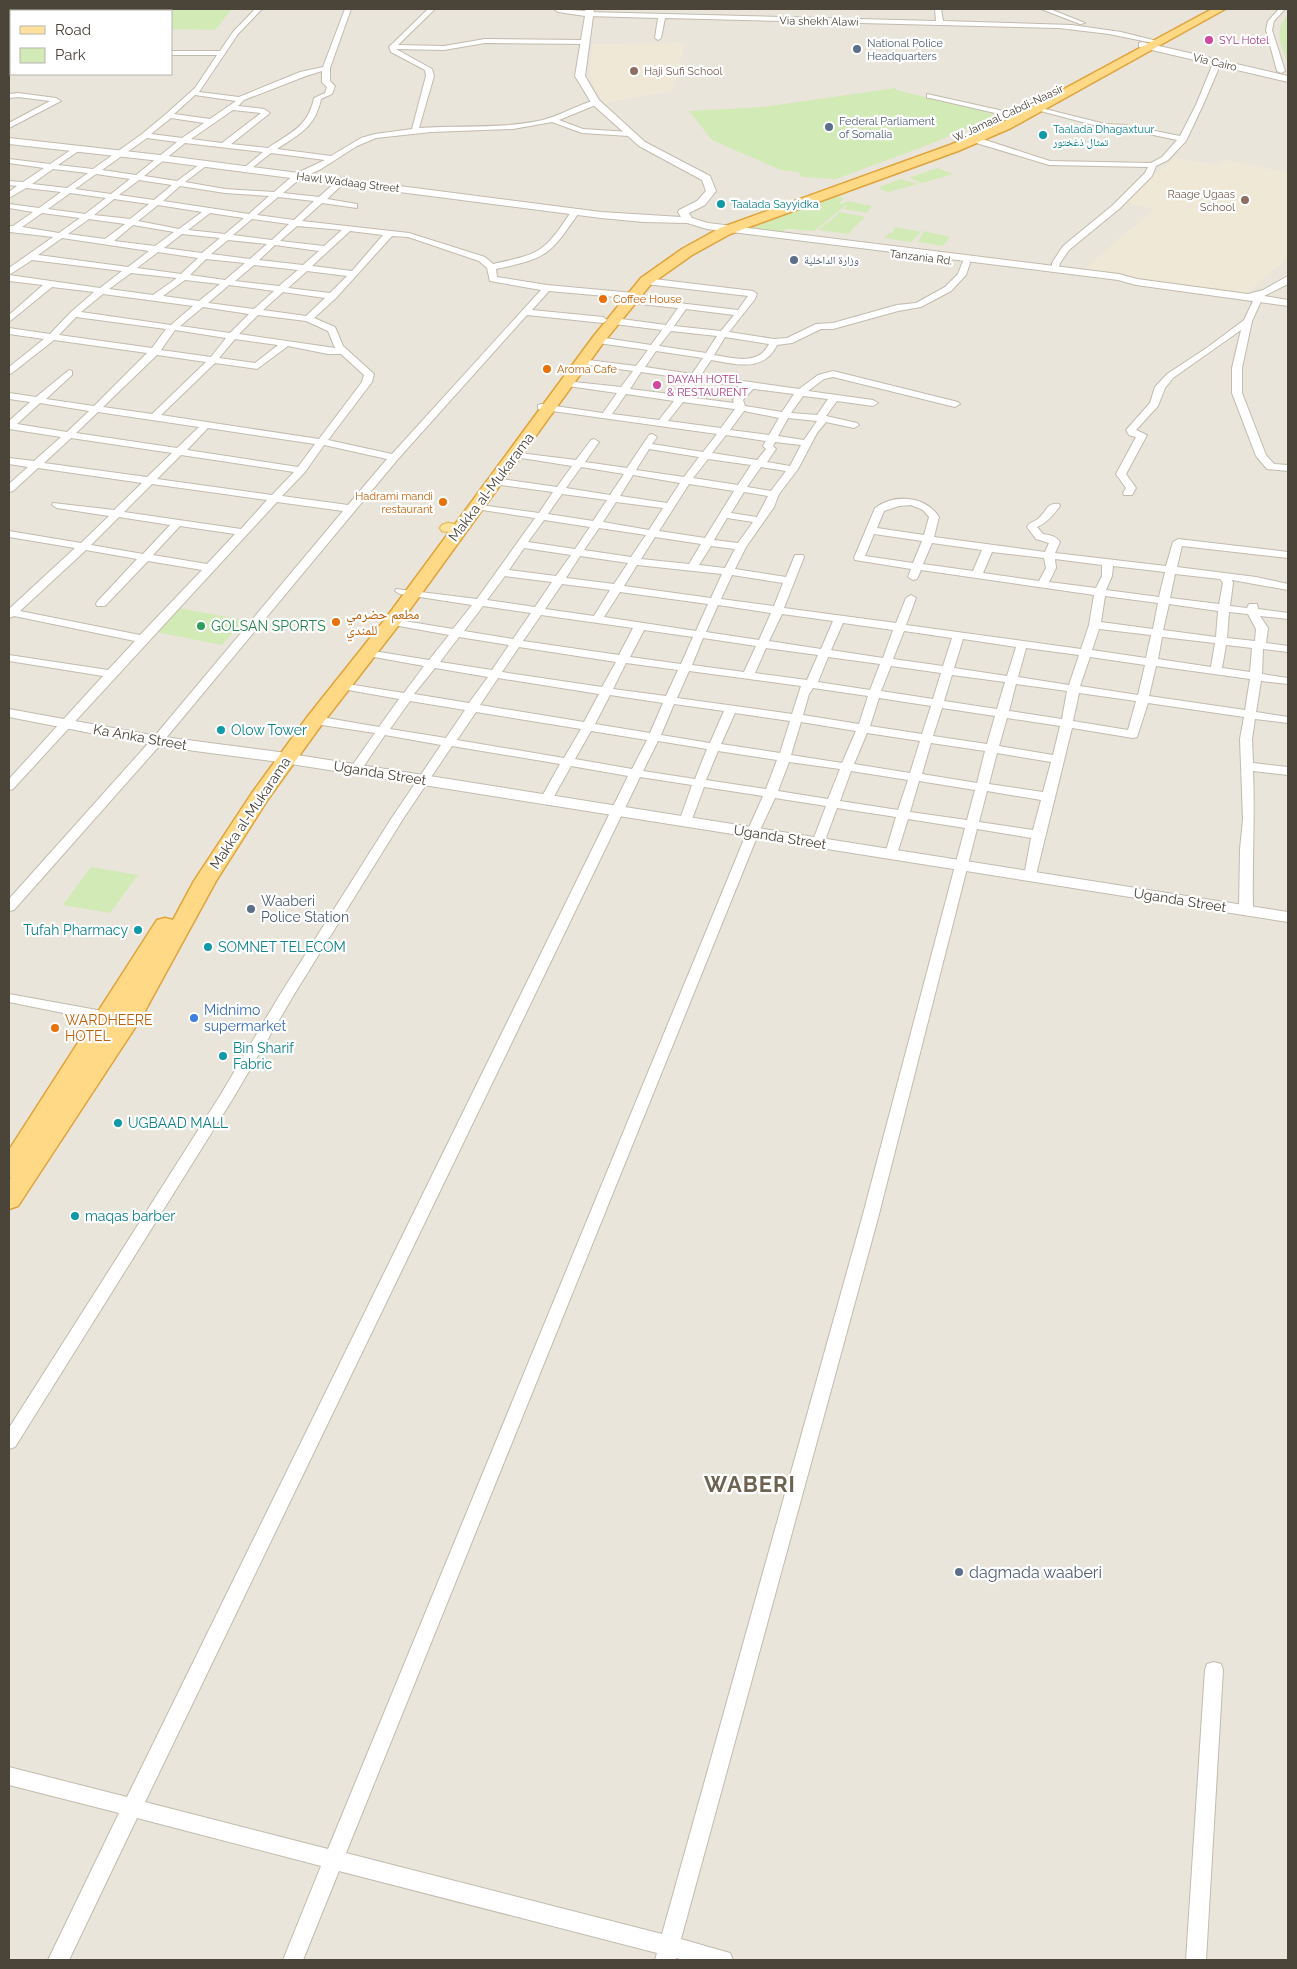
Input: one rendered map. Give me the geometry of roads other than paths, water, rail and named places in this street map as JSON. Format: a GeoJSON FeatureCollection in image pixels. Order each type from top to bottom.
{"type":"FeatureCollection","features":[{"type":"Feature","properties":{"kind":"highway","name":"W. Jamaal Cabdi-Naasir"},"geometry":{"type":"LineString","coordinates":[[719,229],[829,189],[976,140],[1040,100],[1210,12]]}},
{"type":"Feature","properties":{"kind":"highway","name":"W. Jamaal Cabdi-Naasir"},"geometry":{"type":"LineString","coordinates":[[829,189],[993,123],[1037,110],[1148,43]]}},
{"type":"Feature","properties":{"kind":"highway","name":"Makka al-Mukarama"},"geometry":{"type":"LineString","coordinates":[[9,1169],[108,1017],[199,868],[280,757],[454,529],[609,321],[629,297],[646,282],[719,229]]}},
{"type":"Feature","properties":{"kind":"highway","name":"Makka al-Mukarama"},"geometry":{"type":"LineString","coordinates":[[629,297],[639,278],[665,256],[719,229]]}},
{"type":"Feature","properties":{"kind":"highway","name":"Makka al-Mukarama"},"geometry":{"type":"LineString","coordinates":[[454,529],[476,506],[515,454],[545,407],[568,383],[584,362],[609,321]]}},
{"type":"Feature","properties":{"kind":"highway","name":"Makka al-Mukarama"},"geometry":{"type":"LineString","coordinates":[[9,1200],[129,1020],[205,881],[259,797],[280,757],[315,720],[392,622],[406,592]]}},
{"type":"Feature","properties":{"kind":"street"},"geometry":{"type":"LineString","coordinates":[[11,230],[43,210],[146,136],[169,116],[175,108],[194,93],[235,33],[259,9]]}},
{"type":"Feature","properties":{"kind":"street"},"geometry":{"type":"LineString","coordinates":[[248,170],[269,151],[307,124],[311,119],[318,98],[328,94],[331,86],[326,82],[326,68],[348,9]]}},
{"type":"Feature","properties":{"kind":"street"},"geometry":{"type":"LineString","coordinates":[[392,47],[432,9]]}},
{"type":"Feature","properties":{"kind":"street"},"geometry":{"type":"LineString","coordinates":[[558,9],[588,12],[580,76],[595,102],[642,144],[706,178],[711,191],[701,203],[683,212],[688,220]]}},
{"type":"Feature","properties":{"kind":"street"},"geometry":{"type":"LineString","coordinates":[[938,9],[940,23]]}},
{"type":"Feature","properties":{"kind":"street"},"geometry":{"type":"LineString","coordinates":[[1044,9],[1100,29]]}},
{"type":"Feature","properties":{"kind":"street"},"geometry":{"type":"LineString","coordinates":[[1281,70],[1269,30],[1271,21],[1282,9]]}},
{"type":"Feature","properties":{"kind":"street","name":"Via shekh Alawi"},"geometry":{"type":"LineString","coordinates":[[588,12],[662,17],[1021,25]]}},
{"type":"Feature","properties":{"kind":"street"},"geometry":{"type":"LineString","coordinates":[[658,38],[662,17]]}},
{"type":"Feature","properties":{"kind":"street","name":"Via Cairo"},"geometry":{"type":"LineString","coordinates":[[1021,25],[1100,29],[1217,63],[1288,79]]}},
{"type":"Feature","properties":{"kind":"street"},"geometry":{"type":"LineString","coordinates":[[392,47],[444,48],[485,41],[584,42]]}},
{"type":"Feature","properties":{"kind":"street"},"geometry":{"type":"LineString","coordinates":[[392,47],[393,51],[428,69],[430,76],[415,130]]}},
{"type":"Feature","properties":{"kind":"street"},"geometry":{"type":"LineString","coordinates":[[172,53],[221,54]]}},
{"type":"Feature","properties":{"kind":"street"},"geometry":{"type":"LineString","coordinates":[[1055,269],[1056,263],[1066,248],[1116,207],[1149,174],[1154,165],[1165,158],[1183,140],[1217,63]]}},
{"type":"Feature","properties":{"kind":"street"},"geometry":{"type":"LineString","coordinates":[[9,272],[87,216],[183,140],[240,99],[303,74],[326,68]]}},
{"type":"Feature","properties":{"kind":"street"},"geometry":{"type":"LineString","coordinates":[[194,93],[240,99]]}},
{"type":"Feature","properties":{"kind":"street"},"geometry":{"type":"LineString","coordinates":[[9,96],[18,95],[57,101],[9,126]]}},
{"type":"Feature","properties":{"kind":"street"},"geometry":{"type":"LineString","coordinates":[[930,96],[1008,120]]}},
{"type":"Feature","properties":{"kind":"street"},"geometry":{"type":"LineString","coordinates":[[155,298],[298,176],[310,173],[352,144],[364,139],[415,130],[501,130],[555,121],[573,115],[595,102]]}},
{"type":"Feature","properties":{"kind":"street"},"geometry":{"type":"LineString","coordinates":[[223,146],[266,113],[264,111],[230,107]]}},
{"type":"Feature","properties":{"kind":"street"},"geometry":{"type":"LineString","coordinates":[[1037,110],[1106,126],[1125,127],[1183,140]]}},
{"type":"Feature","properties":{"kind":"street"},"geometry":{"type":"LineString","coordinates":[[169,116],[209,121]]}},
{"type":"Feature","properties":{"kind":"street"},"geometry":{"type":"LineString","coordinates":[[555,121],[582,131],[629,134]]}},
{"type":"Feature","properties":{"kind":"street"},"geometry":{"type":"LineString","coordinates":[[146,136],[332,158]]}},
{"type":"Feature","properties":{"kind":"street"},"geometry":{"type":"LineString","coordinates":[[976,140],[1049,163],[1154,165]]}},
{"type":"Feature","properties":{"kind":"street","name":"Hawl Wadaag Street"},"geometry":{"type":"LineString","coordinates":[[9,141],[121,153],[576,212],[644,219],[688,220]]}},
{"type":"Feature","properties":{"kind":"street"},"geometry":{"type":"LineString","coordinates":[[9,196],[77,148]]}},
{"type":"Feature","properties":{"kind":"street"},"geometry":{"type":"LineString","coordinates":[[9,161],[136,177],[224,191],[276,196],[286,195],[354,206]]}},
{"type":"Feature","properties":{"kind":"street"},"geometry":{"type":"LineString","coordinates":[[107,242],[203,164]]}},
{"type":"Feature","properties":{"kind":"street"},"geometry":{"type":"LineString","coordinates":[[9,489],[70,434],[155,351],[172,328],[252,262],[342,181]]}},
{"type":"Feature","properties":{"kind":"street"},"geometry":{"type":"LineString","coordinates":[[9,184],[70,190],[296,223],[409,235],[482,259],[491,267],[493,279],[547,288],[629,297],[683,307],[738,313]]}},
{"type":"Feature","properties":{"kind":"street"},"geometry":{"type":"LineString","coordinates":[[9,206],[131,222],[179,231],[326,248]]}},
{"type":"Feature","properties":{"kind":"street"},"geometry":{"type":"LineString","coordinates":[[9,371],[52,337],[74,314],[101,291],[209,210]]}},
{"type":"Feature","properties":{"kind":"street"},"geometry":{"type":"LineString","coordinates":[[491,267],[520,261],[542,253],[551,245],[576,212]]}},
{"type":"Feature","properties":{"kind":"street","name":"Tanzania Rd."},"geometry":{"type":"LineString","coordinates":[[688,220],[719,229],[966,263],[1055,269],[1120,277],[1136,282],[1288,303]]}},
{"type":"Feature","properties":{"kind":"street"},"geometry":{"type":"LineString","coordinates":[[154,418],[213,360],[232,336],[255,313],[348,229]]}},
{"type":"Feature","properties":{"kind":"street","name":"Tanzania Rd."},"geometry":{"type":"LineString","coordinates":[[719,229],[993,264],[1117,283],[1136,282]]}},
{"type":"Feature","properties":{"kind":"street"},"geometry":{"type":"LineString","coordinates":[[11,230],[61,235],[155,250],[354,274]]}},
{"type":"Feature","properties":{"kind":"street"},"geometry":{"type":"LineString","coordinates":[[308,319],[333,296],[385,237],[391,233]]}},
{"type":"Feature","properties":{"kind":"street"},"geometry":{"type":"LineString","coordinates":[[30,257],[333,296]]}},
{"type":"Feature","properties":{"kind":"street"},"geometry":{"type":"LineString","coordinates":[[525,312],[774,342],[797,338],[819,326],[833,326],[897,308],[918,305],[948,289],[962,275],[966,263]]}},
{"type":"Feature","properties":{"kind":"street"},"geometry":{"type":"LineString","coordinates":[[9,278],[308,319],[332,329],[339,346],[369,374],[367,382],[301,470],[9,786]]}},
{"type":"Feature","properties":{"kind":"street"},"geometry":{"type":"LineString","coordinates":[[1288,279],[1254,298],[1237,368],[1239,380],[1237,393],[1261,456],[1271,467],[1288,468]]}},
{"type":"Feature","properties":{"kind":"street"},"geometry":{"type":"LineString","coordinates":[[646,282],[753,294],[748,305],[738,313],[682,399],[662,423]]}},
{"type":"Feature","properties":{"kind":"street"},"geometry":{"type":"LineString","coordinates":[[9,319],[50,284]]}},
{"type":"Feature","properties":{"kind":"street"},"geometry":{"type":"LineString","coordinates":[[9,907],[157,741],[394,457],[547,288]]}},
{"type":"Feature","properties":{"kind":"street"},"geometry":{"type":"LineString","coordinates":[[9,305],[23,307]]}},
{"type":"Feature","properties":{"kind":"street"},"geometry":{"type":"LineString","coordinates":[[606,415],[683,307]]}},
{"type":"Feature","properties":{"kind":"street"},"geometry":{"type":"LineString","coordinates":[[74,314],[286,343],[328,351],[344,351]]}},
{"type":"Feature","properties":{"kind":"street"},"geometry":{"type":"LineString","coordinates":[[1128,493],[1131,488],[1121,474],[1130,459],[1132,448],[1142,436],[1132,433],[1132,426],[1142,419],[1155,404],[1160,387],[1170,376],[1211,349],[1248,321]]}},
{"type":"Feature","properties":{"kind":"street"},"geometry":{"type":"LineString","coordinates":[[9,331],[257,366],[286,343]]}},
{"type":"Feature","properties":{"kind":"street"},"geometry":{"type":"LineString","coordinates":[[598,340],[745,362],[760,361],[766,357],[774,342]]}},
{"type":"Feature","properties":{"kind":"street"},"geometry":{"type":"LineString","coordinates":[[584,362],[873,403]]}},
{"type":"Feature","properties":{"kind":"street"},"geometry":{"type":"LineString","coordinates":[[9,426],[69,373]]}},
{"type":"Feature","properties":{"kind":"street"},"geometry":{"type":"LineString","coordinates":[[692,568],[740,489],[758,463],[763,461],[770,453],[768,446],[800,392],[822,376],[833,374],[955,404]]}},
{"type":"Feature","properties":{"kind":"street"},"geometry":{"type":"LineString","coordinates":[[568,383],[786,416],[820,418],[854,425]]}},
{"type":"Feature","properties":{"kind":"street"},"geometry":{"type":"LineString","coordinates":[[741,408],[738,400],[750,386]]}},
{"type":"Feature","properties":{"kind":"street"},"geometry":{"type":"LineString","coordinates":[[9,396],[322,442],[394,457]]}},
{"type":"Feature","properties":{"kind":"street"},"geometry":{"type":"LineString","coordinates":[[58,1960],[654,737],[714,602],[741,547],[768,507],[774,494],[793,469],[806,443],[822,421],[820,418],[835,397]]}},
{"type":"Feature","properties":{"kind":"street"},"geometry":{"type":"LineString","coordinates":[[545,407],[806,443]]}},
{"type":"Feature","properties":{"kind":"street"},"geometry":{"type":"LineString","coordinates":[[596,619],[686,481],[741,408]]}},
{"type":"Feature","properties":{"kind":"street"},"geometry":{"type":"LineString","coordinates":[[9,613],[83,547],[115,513],[150,482],[206,425]]}},
{"type":"Feature","properties":{"kind":"street"},"geometry":{"type":"LineString","coordinates":[[9,426],[301,470]]}},
{"type":"Feature","properties":{"kind":"street"},"geometry":{"type":"LineString","coordinates":[[355,770],[407,696],[481,602],[594,442]]}},
{"type":"Feature","properties":{"kind":"street"},"geometry":{"type":"LineString","coordinates":[[9,1442],[227,1096],[283,1001],[396,819],[474,707],[557,580],[614,498],[649,442],[704,456],[793,469]]}},
{"type":"Feature","properties":{"kind":"street"},"geometry":{"type":"LineString","coordinates":[[515,454],[774,494]]}},
{"type":"Feature","properties":{"kind":"street"},"geometry":{"type":"LineString","coordinates":[[9,461],[350,509]]}},
{"type":"Feature","properties":{"kind":"street"},"geometry":{"type":"LineString","coordinates":[[494,481],[669,506]]}},
{"type":"Feature","properties":{"kind":"street"},"geometry":{"type":"LineString","coordinates":[[913,577],[917,566],[929,538],[934,517],[930,508],[912,501],[900,501],[883,506],[870,530],[859,558],[917,566],[977,575],[1162,601],[1224,608],[1253,609],[1288,616]]}},
{"type":"Feature","properties":{"kind":"street"},"geometry":{"type":"LineString","coordinates":[[57,505],[243,532]]}},
{"type":"Feature","properties":{"kind":"street"},"geometry":{"type":"LineString","coordinates":[[476,506],[741,547]]}},
{"type":"Feature","properties":{"kind":"street"},"geometry":{"type":"LineString","coordinates":[[1043,584],[1051,568],[1049,556],[1055,542],[1040,536],[1032,527],[1033,524],[1044,520],[1047,513],[1056,506]]}},
{"type":"Feature","properties":{"kind":"street"},"geometry":{"type":"LineString","coordinates":[[725,515],[759,520]]}},
{"type":"Feature","properties":{"kind":"street"},"geometry":{"type":"LineString","coordinates":[[102,604],[178,522]]}},
{"type":"Feature","properties":{"kind":"street"},"geometry":{"type":"LineString","coordinates":[[870,530],[1049,556],[1256,580],[1288,587]]}},
{"type":"Feature","properties":{"kind":"street"},"geometry":{"type":"LineString","coordinates":[[9,534],[209,568]]}},
{"type":"Feature","properties":{"kind":"street"},"geometry":{"type":"LineString","coordinates":[[392,622],[516,643],[875,693],[1133,734],[1144,699],[1158,632],[1162,601],[1178,542],[1288,555]]}},
{"type":"Feature","properties":{"kind":"street"},"geometry":{"type":"LineString","coordinates":[[522,544],[789,581]]}},
{"type":"Feature","properties":{"kind":"street"},"geometry":{"type":"LineString","coordinates":[[977,575],[988,548]]}},
{"type":"Feature","properties":{"kind":"street"},"geometry":{"type":"LineString","coordinates":[[748,675],[777,612],[799,557]]}},
{"type":"Feature","properties":{"kind":"street"},"geometry":{"type":"LineString","coordinates":[[1030,876],[1056,760],[1067,724],[1074,687],[1095,625],[1100,592],[1107,576],[1108,562]]}},
{"type":"Feature","properties":{"kind":"street"},"geometry":{"type":"LineString","coordinates":[[502,572],[777,612],[1022,644],[1151,664],[1288,681]]}},
{"type":"Feature","properties":{"kind":"street"},"geometry":{"type":"LineString","coordinates":[[1216,671],[1222,639],[1222,623],[1228,583],[1223,576]]}},
{"type":"Feature","properties":{"kind":"street"},"geometry":{"type":"LineString","coordinates":[[406,592],[826,651],[1288,720]]}},
{"type":"Feature","properties":{"kind":"street"},"geometry":{"type":"LineString","coordinates":[[818,843],[863,729],[911,598]]}},
{"type":"Feature","properties":{"kind":"street"},"geometry":{"type":"LineString","coordinates":[[1246,910],[1248,819],[1246,739],[1262,628],[1257,624],[1253,609]]}},
{"type":"Feature","properties":{"kind":"street"},"geometry":{"type":"LineString","coordinates":[[9,613],[143,639]]}},
{"type":"Feature","properties":{"kind":"street"},"geometry":{"type":"LineString","coordinates":[[293,1960],[753,832],[786,757],[803,694],[811,684],[839,619]]}},
{"type":"Feature","properties":{"kind":"street"},"geometry":{"type":"LineString","coordinates":[[1095,625],[1222,639],[1288,649]]}},
{"type":"Feature","properties":{"kind":"street"},"geometry":{"type":"LineString","coordinates":[[546,800],[588,726],[640,626]]}},
{"type":"Feature","properties":{"kind":"street"},"geometry":{"type":"LineString","coordinates":[[891,854],[958,636]]}},
{"type":"Feature","properties":{"kind":"street"},"geometry":{"type":"LineString","coordinates":[[666,1953],[873,1208],[992,749],[1004,713],[1022,644]]}},
{"type":"Feature","properties":{"kind":"street"},"geometry":{"type":"LineString","coordinates":[[366,653],[553,684],[797,718],[1056,760]]}},
{"type":"Feature","properties":{"kind":"street"},"geometry":{"type":"LineString","coordinates":[[9,658],[111,674]]}},
{"type":"Feature","properties":{"kind":"street"},"geometry":{"type":"LineString","coordinates":[[341,686],[714,747],[1049,797]]}},
{"type":"Feature","properties":{"kind":"street"},"geometry":{"type":"LineString","coordinates":[[685,822],[699,783],[730,710]]}},
{"type":"Feature","properties":{"kind":"street","name":"Ka Anka Street"},"geometry":{"type":"LineString","coordinates":[[9,713],[157,741],[280,757]]}},
{"type":"Feature","properties":{"kind":"street"},"geometry":{"type":"LineString","coordinates":[[315,720],[635,774],[1038,836]]}},
{"type":"Feature","properties":{"kind":"street","name":"Uganda Street"},"geometry":{"type":"LineString","coordinates":[[280,757],[1288,917]]}},
{"type":"Feature","properties":{"kind":"street"},"geometry":{"type":"LineString","coordinates":[[1246,766],[1288,771]]}},
{"type":"Feature","properties":{"kind":"street"},"geometry":{"type":"LineString","coordinates":[[9,998],[108,1017]]}},
{"type":"Feature","properties":{"kind":"street"},"geometry":{"type":"LineString","coordinates":[[1196,1960],[1214,1670]]}},
{"type":"Feature","properties":{"kind":"street"},"geometry":{"type":"LineString","coordinates":[[9,1776],[334,1860],[666,1953],[722,1960]]}},
{"type":"Feature","properties":{"kind":"place","name":"SYL Hotel"},"geometry":{"type":"Point","coordinates":[1209,40]}},
{"type":"Feature","properties":{"kind":"place","name":"National Police Headquarters"},"geometry":{"type":"Point","coordinates":[857,49]}},
{"type":"Feature","properties":{"kind":"place","name":"Haji Sufi School"},"geometry":{"type":"Point","coordinates":[634,71]}},
{"type":"Feature","properties":{"kind":"place","name":"Federal Parliament of Somalia"},"geometry":{"type":"Point","coordinates":[829,127]}},
{"type":"Feature","properties":{"kind":"place","name":"Taalada Dhagaxtuur تمثال ذغختور"},"geometry":{"type":"Point","coordinates":[1043,135]}},
{"type":"Feature","properties":{"kind":"place","name":"Raage Ugaas School"},"geometry":{"type":"Point","coordinates":[1245,200]}},
{"type":"Feature","properties":{"kind":"place","name":"Taalada Sayyidka"},"geometry":{"type":"Point","coordinates":[721,204]}},
{"type":"Feature","properties":{"kind":"place","name":"وزارة الداخلية"},"geometry":{"type":"Point","coordinates":[794,260]}},
{"type":"Feature","properties":{"kind":"place","name":"Coffee House"},"geometry":{"type":"Point","coordinates":[603,299]}},
{"type":"Feature","properties":{"kind":"place","name":"Aroma Cafe"},"geometry":{"type":"Point","coordinates":[547,369]}},
{"type":"Feature","properties":{"kind":"place","name":"DAYAH HOTEL & RESTAURENT"},"geometry":{"type":"Point","coordinates":[657,385]}},
{"type":"Feature","properties":{"kind":"place","name":"Hadrami mandi restaurant"},"geometry":{"type":"Point","coordinates":[443,502]}},
{"type":"Feature","properties":{"kind":"place","name":"مطعم حضرمي للمندي"},"geometry":{"type":"Point","coordinates":[336,622]}},
{"type":"Feature","properties":{"kind":"place","name":"GOLSAN SPORTS"},"geometry":{"type":"Point","coordinates":[201,626]}},
{"type":"Feature","properties":{"kind":"place","name":"Olow Tower"},"geometry":{"type":"Point","coordinates":[221,730]}},
{"type":"Feature","properties":{"kind":"place","name":"Waaberi Police Station"},"geometry":{"type":"Point","coordinates":[251,909]}},
{"type":"Feature","properties":{"kind":"place","name":"Tufah Pharmacy"},"geometry":{"type":"Point","coordinates":[138,930]}},
{"type":"Feature","properties":{"kind":"place","name":"SOMNET TELECOM"},"geometry":{"type":"Point","coordinates":[208,947]}},
{"type":"Feature","properties":{"kind":"place","name":"Midnimo supermarket"},"geometry":{"type":"Point","coordinates":[194,1018]}},
{"type":"Feature","properties":{"kind":"place","name":"WARDHEERE HOTEL"},"geometry":{"type":"Point","coordinates":[55,1028]}},
{"type":"Feature","properties":{"kind":"place","name":"Bin Sharif Fabric"},"geometry":{"type":"Point","coordinates":[223,1056]}},
{"type":"Feature","properties":{"kind":"place","name":"UGBAAD MALL"},"geometry":{"type":"Point","coordinates":[118,1123]}},
{"type":"Feature","properties":{"kind":"place","name":"maqas barber"},"geometry":{"type":"Point","coordinates":[75,1216]}},
{"type":"Feature","properties":{"kind":"place","name":"dagmada waaberi"},"geometry":{"type":"Point","coordinates":[959,1572]}},
{"type":"Feature","properties":{"kind":"district","name":"WABERI"},"geometry":{"type":"Point","coordinates":[750,1484]}}]}
